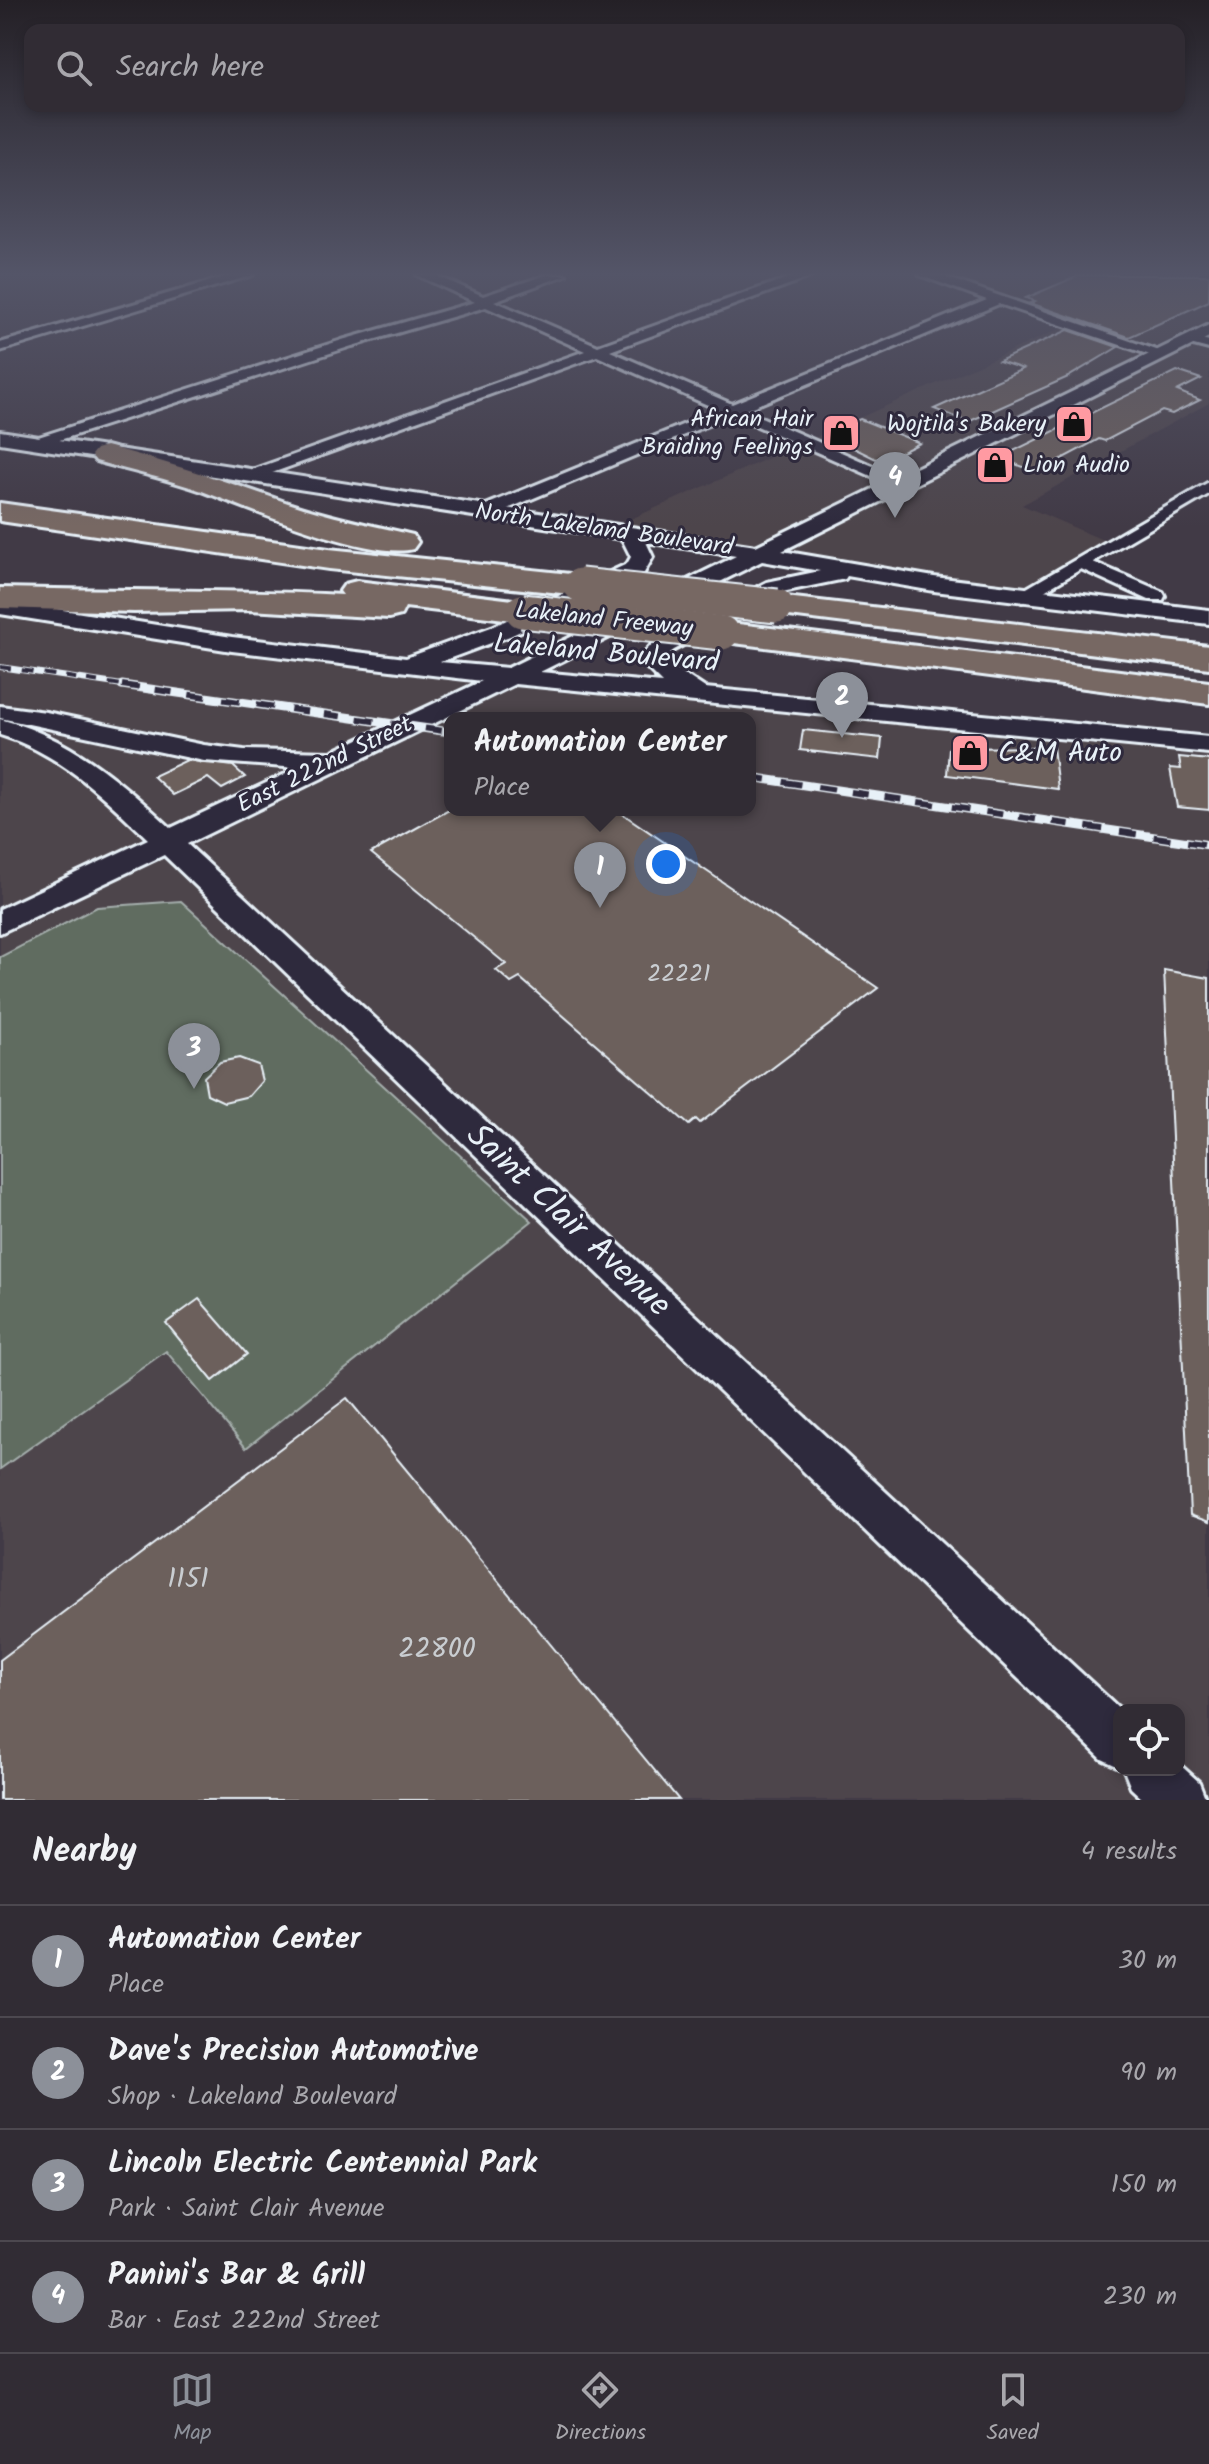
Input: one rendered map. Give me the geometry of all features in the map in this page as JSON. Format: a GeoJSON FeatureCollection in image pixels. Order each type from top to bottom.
{"type":"FeatureCollection","features":[{"type":"Feature","properties":{"kind":"highway"},"geometry":{"type":"LineString","coordinates":[[106,455],[210,484],[278,510],[355,533],[588,581]]}},
{"type":"Feature","properties":{"kind":"highway","name":"Lakeland Freeway"},"geometry":{"type":"LineString","coordinates":[[0,512],[329,559],[588,581],[1209,657]]}},
{"type":"Feature","properties":{"kind":"highway"},"geometry":{"type":"LineString","coordinates":[[0,542],[75,554]]}},
{"type":"Feature","properties":{"kind":"highway","name":"Lakeland Freeway"},"geometry":{"type":"LineString","coordinates":[[167,567],[1209,693]]}},
{"type":"Feature","properties":{"kind":"highway"},"geometry":{"type":"LineString","coordinates":[[0,598],[134,602],[249,600],[448,612],[522,611]]}},
{"type":"Feature","properties":{"kind":"street"},"geometry":{"type":"LineString","coordinates":[[35,443],[297,359]]}},
{"type":"Feature","properties":{"kind":"street"},"geometry":{"type":"LineString","coordinates":[[252,475],[575,359]]}},
{"type":"Feature","properties":{"kind":"street"},"geometry":{"type":"LineString","coordinates":[[616,359],[899,483]]}},
{"type":"Feature","properties":{"kind":"street"},"geometry":{"type":"LineString","coordinates":[[482,513],[856,359]]}},
{"type":"Feature","properties":{"kind":"street","name":"East 222nd Street"},"geometry":{"type":"LineString","coordinates":[[0,922],[510,677],[1151,359]]}},
{"type":"Feature","properties":{"kind":"street","name":"North Lakeland Boulevard"},"geometry":{"type":"LineString","coordinates":[[0,437],[1022,596],[1209,617]]}},
{"type":"Feature","properties":{"kind":"street"},"geometry":{"type":"LineString","coordinates":[[1022,596],[1209,487]]}},
{"type":"Feature","properties":{"kind":"street"},"geometry":{"type":"LineString","coordinates":[[403,666],[502,631],[636,568],[642,557],[631,534]]}},
{"type":"Feature","properties":{"kind":"street"},"geometry":{"type":"LineString","coordinates":[[1081,563],[1156,596]]}},
{"type":"Feature","properties":{"kind":"street"},"geometry":{"type":"LineString","coordinates":[[710,696],[663,673],[657,666],[658,651],[775,587],[859,571]]}},
{"type":"Feature","properties":{"kind":"street","name":"Lakeland Boulevard"},"geometry":{"type":"LineString","coordinates":[[0,607],[232,644],[403,666],[1209,745]]}},
{"type":"Feature","properties":{"kind":"street"},"geometry":{"type":"LineString","coordinates":[[0,711],[227,758],[291,762],[343,757]]}},
{"type":"Feature","properties":{"kind":"street","name":"Saint Clair Avenue"},"geometry":{"type":"LineString","coordinates":[[0,727],[52,744],[85,767],[167,841],[1113,1736]]}},
{"type":"Feature","properties":{"kind":"street"},"geometry":{"type":"LineString","coordinates":[[1155,1776],[1181,1800]]}},
{"type":"Feature","properties":{"kind":"shaded area"},"geometry":{"type":"Polygon","coordinates":[[[992,359],[1209,359],[1209,403],[1022,505],[1112,544],[1022,596],[606,530],[992,359]]]}},
{"type":"Feature","properties":{"kind":"shaded area"},"geometry":{"type":"Polygon","coordinates":[[[0,607],[232,644],[1209,745],[1209,1800],[0,1800],[0,607]]]}},
{"type":"Feature","properties":{"kind":"green space"},"geometry":{"type":"Polygon","coordinates":[[[181,901],[532,1221],[246,1448],[166,1351],[0,1469],[0,957],[97,907],[181,901]]]}},
{"type":"Feature","properties":{"kind":"building"},"geometry":{"type":"Polygon","coordinates":[[[1098,359],[1068,377],[968,422],[934,409],[1023,369],[999,361],[1098,359]]]}},
{"type":"Feature","properties":{"kind":"building"},"geometry":{"type":"Polygon","coordinates":[[[1177,371],[1201,379],[1177,391],[1200,400],[1172,414],[1162,411],[1105,441],[1099,439],[1037,472],[999,458],[1177,371]]]}},
{"type":"Feature","properties":{"kind":"building"},"geometry":{"type":"Polygon","coordinates":[[[860,419],[920,443],[882,462],[825,434],[860,419]]]}},
{"type":"Feature","properties":{"kind":"building"},"geometry":{"type":"Polygon","coordinates":[[[803,730],[882,738],[880,759],[800,750],[803,730]]]}},
{"type":"Feature","properties":{"kind":"building"},"geometry":{"type":"Polygon","coordinates":[[[1053,747],[1058,789],[947,775],[949,748],[1053,747]]]}},
{"type":"Feature","properties":{"kind":"building"},"geometry":{"type":"Polygon","coordinates":[[[1179,757],[1209,760],[1209,810],[1177,807],[1170,768],[1181,769],[1179,757]]]}},
{"type":"Feature","properties":{"kind":"building"},"geometry":{"type":"Polygon","coordinates":[[[187,760],[233,766],[245,777],[222,789],[208,778],[173,795],[153,776],[187,760]]]}},
{"type":"Feature","properties":{"kind":"building"},"geometry":{"type":"Polygon","coordinates":[[[444,813],[444,816],[626,816],[878,988],[700,1123],[696,1119],[689,1125],[520,978],[511,983],[496,970],[506,964],[371,853],[444,813]]]}},
{"type":"Feature","properties":{"kind":"building"},"geometry":{"type":"Polygon","coordinates":[[[1164,970],[1209,978],[1209,1522],[1190,1515],[1164,970]]]}},
{"type":"Feature","properties":{"kind":"building"},"geometry":{"type":"Polygon","coordinates":[[[239,1058],[258,1065],[262,1081],[249,1096],[224,1102],[207,1094],[204,1077],[220,1062],[239,1058]]]}},
{"type":"Feature","properties":{"kind":"building"},"geometry":{"type":"Polygon","coordinates":[[[199,1299],[247,1354],[213,1381],[166,1323],[199,1299]]]}},
{"type":"Feature","properties":{"kind":"building"},"geometry":{"type":"Polygon","coordinates":[[[347,1398],[679,1800],[0,1800],[0,1660],[347,1398]]]}},
{"type":"Feature","properties":{"kind":"railway"},"geometry":{"type":"LineString","coordinates":[[0,667],[136,687]]}},
{"type":"Feature","properties":{"kind":"railway"},"geometry":{"type":"LineString","coordinates":[[122,685],[444,731]]}},
{"type":"Feature","properties":{"kind":"railway"},"geometry":{"type":"LineString","coordinates":[[756,778],[1209,845]]}},
{"type":"Feature","properties":{"kind":"place","name":"Wojtila's Bakery"},"geometry":{"type":"Point","coordinates":[1074,424]}},
{"type":"Feature","properties":{"kind":"place","name":"African Hair Braiding Feelings"},"geometry":{"type":"Point","coordinates":[841,433]}},
{"type":"Feature","properties":{"kind":"place","name":"Lion Audio"},"geometry":{"type":"Point","coordinates":[995,465]}},
{"type":"Feature","properties":{"kind":"place","name":"Panini's Bar & Grill"},"geometry":{"type":"Point","coordinates":[895,518]}},
{"type":"Feature","properties":{"kind":"place","name":"Dave's Precision Automotive"},"geometry":{"type":"Point","coordinates":[842,738]}},
{"type":"Feature","properties":{"kind":"place","name":"C&M Auto"},"geometry":{"type":"Point","coordinates":[970,753]}},
{"type":"Feature","properties":{"kind":"place","name":"Automation Center"},"geometry":{"type":"Point","coordinates":[600,908]}},
{"type":"Feature","properties":{"kind":"place","name":"Lincoln Electric Centennial Park"},"geometry":{"type":"Point","coordinates":[194,1089]}}]}
